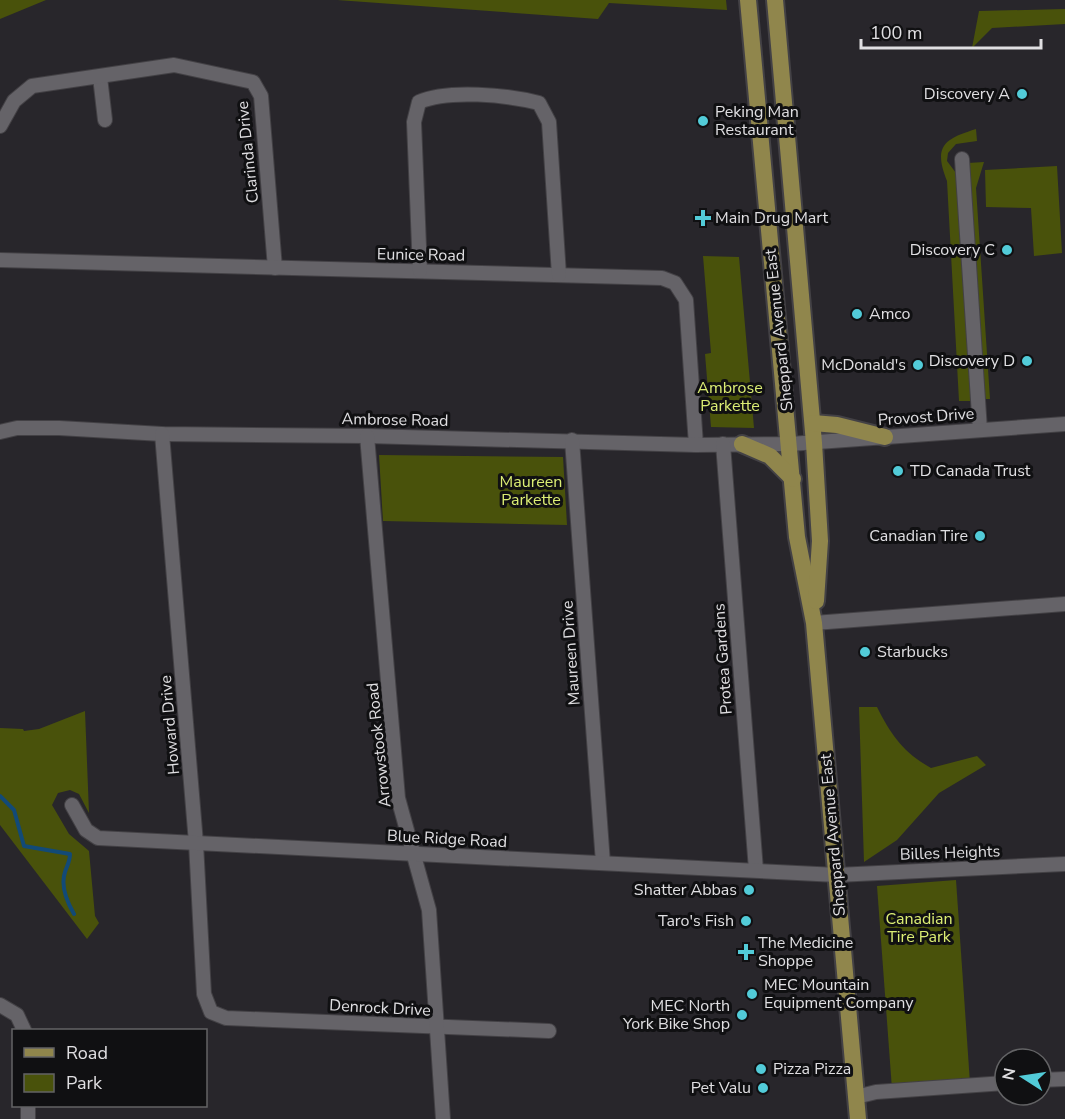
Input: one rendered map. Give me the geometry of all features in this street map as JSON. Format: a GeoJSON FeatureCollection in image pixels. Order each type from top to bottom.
{"type":"FeatureCollection","features":[{"type":"Feature","properties":{"kind":"main road","name":"Sheppard Avenue East"},"geometry":{"type":"LineString","coordinates":[[748,0],[797,537],[814,623],[858,1119]]}},
{"type":"Feature","properties":{"kind":"main road","name":"Sheppard Avenue East"},"geometry":{"type":"LineString","coordinates":[[775,0],[813,423],[820,541],[814,623]]}},
{"type":"Feature","properties":{"kind":"main road"},"geometry":{"type":"LineString","coordinates":[[813,423],[837,425],[885,436]]}},
{"type":"Feature","properties":{"kind":"main road"},"geometry":{"type":"LineString","coordinates":[[742,444],[770,456],[793,479]]}},
{"type":"Feature","properties":{"kind":"street","name":"Clarinda Drive"},"geometry":{"type":"LineString","coordinates":[[0,126],[14,101],[32,86],[174,65],[254,82],[261,96],[275,268]]}},
{"type":"Feature","properties":{"kind":"street"},"geometry":{"type":"LineString","coordinates":[[100,77],[105,120]]}},
{"type":"Feature","properties":{"kind":"street"},"geometry":{"type":"LineString","coordinates":[[420,271],[414,123],[419,102],[433,96],[516,97],[539,103],[549,122],[559,275]]}},
{"type":"Feature","properties":{"kind":"street"},"geometry":{"type":"LineString","coordinates":[[962,159],[980,430]]}},
{"type":"Feature","properties":{"kind":"street","name":"Eunice Road"},"geometry":{"type":"LineString","coordinates":[[0,260],[647,276],[675,283],[686,300],[696,445]]}},
{"type":"Feature","properties":{"kind":"street","name":"Provost Drive"},"geometry":{"type":"LineString","coordinates":[[790,444],[1065,424]]}},
{"type":"Feature","properties":{"kind":"street","name":"Ambrose Road"},"geometry":{"type":"LineString","coordinates":[[0,432],[17,428],[59,428],[162,434],[572,440],[696,445],[790,444]]}},
{"type":"Feature","properties":{"kind":"street","name":"Howard Drive"},"geometry":{"type":"LineString","coordinates":[[162,434],[196,843],[204,994],[211,1012]]}},
{"type":"Feature","properties":{"kind":"street","name":"Arrowstook Road"},"geometry":{"type":"LineString","coordinates":[[367,436],[399,798],[429,910],[443,1119]]}},
{"type":"Feature","properties":{"kind":"street","name":"Maureen Drive"},"geometry":{"type":"LineString","coordinates":[[572,440],[603,863]]}},
{"type":"Feature","properties":{"kind":"street","name":"Protea Gardens"},"geometry":{"type":"LineString","coordinates":[[723,444],[756,870]]}},
{"type":"Feature","properties":{"kind":"street"},"geometry":{"type":"LineString","coordinates":[[814,623],[1065,604]]}},
{"type":"Feature","properties":{"kind":"street","name":"Blue Ridge Road"},"geometry":{"type":"LineString","coordinates":[[72,805],[86,830],[98,838],[837,875]]}},
{"type":"Feature","properties":{"kind":"street","name":"Billes Heights"},"geometry":{"type":"LineString","coordinates":[[837,875],[1065,864]]}},
{"type":"Feature","properties":{"kind":"street"},"geometry":{"type":"LineString","coordinates":[[0,1005],[17,1015],[24,1029]]}},
{"type":"Feature","properties":{"kind":"street","name":"Denrock Drive"},"geometry":{"type":"LineString","coordinates":[[211,1012],[226,1018],[549,1031]]}},
{"type":"Feature","properties":{"kind":"street"},"geometry":{"type":"LineString","coordinates":[[856,1096],[876,1092],[993,1084]]}},
{"type":"Feature","properties":{"kind":"green space"},"geometry":{"type":"Polygon","coordinates":[[[0,0],[46,0],[0,19],[0,0]]]}},
{"type":"Feature","properties":{"kind":"green space"},"geometry":{"type":"Polygon","coordinates":[[[337,0],[726,0],[727,10],[609,3],[598,19],[337,0]]]}},
{"type":"Feature","properties":{"kind":"green space"},"geometry":{"type":"Polygon","coordinates":[[[1065,9],[1065,24],[992,28],[972,48],[979,11],[1065,9]]]}},
{"type":"Feature","properties":{"kind":"green space"},"geometry":{"type":"Polygon","coordinates":[[[976,129],[977,141],[956,144],[948,153],[947,161],[959,177],[978,401],[959,401],[947,181],[941,160],[944,146],[949,141],[976,129]]]}},
{"type":"Feature","properties":{"kind":"green space"},"geometry":{"type":"Polygon","coordinates":[[[984,162],[976,188],[990,399],[983,399],[968,163],[984,162]]]}},
{"type":"Feature","properties":{"kind":"green space"},"geometry":{"type":"Polygon","coordinates":[[[1057,166],[1062,253],[1034,256],[1031,208],[986,207],[985,170],[1057,166]]]}},
{"type":"Feature","properties":{"kind":"green space","name":"Ambrose Parkette"},"geometry":{"type":"Polygon","coordinates":[[[703,256],[739,257],[754,428],[711,427],[705,354],[711,353],[703,256]]]}},
{"type":"Feature","properties":{"kind":"green space","name":"Maureen Parkette"},"geometry":{"type":"Polygon","coordinates":[[[379,455],[563,457],[567,525],[383,521],[379,455]]]}},
{"type":"Feature","properties":{"kind":"green space"},"geometry":{"type":"Polygon","coordinates":[[[859,707],[877,707],[899,742],[913,756],[931,768],[977,756],[986,765],[939,793],[897,840],[864,862],[859,707]]]}},
{"type":"Feature","properties":{"kind":"green space"},"geometry":{"type":"Polygon","coordinates":[[[85,711],[89,813],[79,794],[70,790],[58,793],[52,805],[69,834],[89,851],[95,916],[99,923],[87,939],[0,825],[0,728],[23,729],[24,731],[39,729],[85,711]]]}},
{"type":"Feature","properties":{"kind":"green space","name":"Canadian Tire Park"},"geometry":{"type":"Polygon","coordinates":[[[956,880],[970,1083],[892,1089],[877,886],[956,880]]]}},
{"type":"Feature","properties":{"kind":"waterway"},"geometry":{"type":"LineString","coordinates":[[0,796],[14,810],[24,846],[70,854],[63,883],[74,914]]}},
{"type":"Feature","properties":{"kind":"place","name":"Discovery A"},"geometry":{"type":"Point","coordinates":[1022,94]}},
{"type":"Feature","properties":{"kind":"place","name":"Peking Man Restaurant"},"geometry":{"type":"Point","coordinates":[703,121]}},
{"type":"Feature","properties":{"kind":"place","name":"Main Drug Mart"},"geometry":{"type":"Point","coordinates":[703,218]}},
{"type":"Feature","properties":{"kind":"place","name":"Discovery C"},"geometry":{"type":"Point","coordinates":[1007,250]}},
{"type":"Feature","properties":{"kind":"place","name":"Amco"},"geometry":{"type":"Point","coordinates":[857,314]}},
{"type":"Feature","properties":{"kind":"place","name":"Discovery D"},"geometry":{"type":"Point","coordinates":[1027,361]}},
{"type":"Feature","properties":{"kind":"place","name":"McDonald's"},"geometry":{"type":"Point","coordinates":[918,365]}},
{"type":"Feature","properties":{"kind":"place","name":"TD Canada Trust"},"geometry":{"type":"Point","coordinates":[898,471]}},
{"type":"Feature","properties":{"kind":"place","name":"Canadian Tire"},"geometry":{"type":"Point","coordinates":[980,536]}},
{"type":"Feature","properties":{"kind":"place","name":"Starbucks"},"geometry":{"type":"Point","coordinates":[865,652]}},
{"type":"Feature","properties":{"kind":"place","name":"Shatter Abbas"},"geometry":{"type":"Point","coordinates":[749,890]}},
{"type":"Feature","properties":{"kind":"place","name":"Taro's Fish"},"geometry":{"type":"Point","coordinates":[746,921]}},
{"type":"Feature","properties":{"kind":"place","name":"The Medicine Shoppe"},"geometry":{"type":"Point","coordinates":[746,952]}},
{"type":"Feature","properties":{"kind":"place","name":"MEC Mountain Equipment Company"},"geometry":{"type":"Point","coordinates":[752,994]}},
{"type":"Feature","properties":{"kind":"place","name":"MEC North York Bike Shop"},"geometry":{"type":"Point","coordinates":[742,1015]}},
{"type":"Feature","properties":{"kind":"place","name":"Pizza Pizza"},"geometry":{"type":"Point","coordinates":[761,1069]}},
{"type":"Feature","properties":{"kind":"place","name":"Pet Valu"},"geometry":{"type":"Point","coordinates":[763,1088]}}]}
